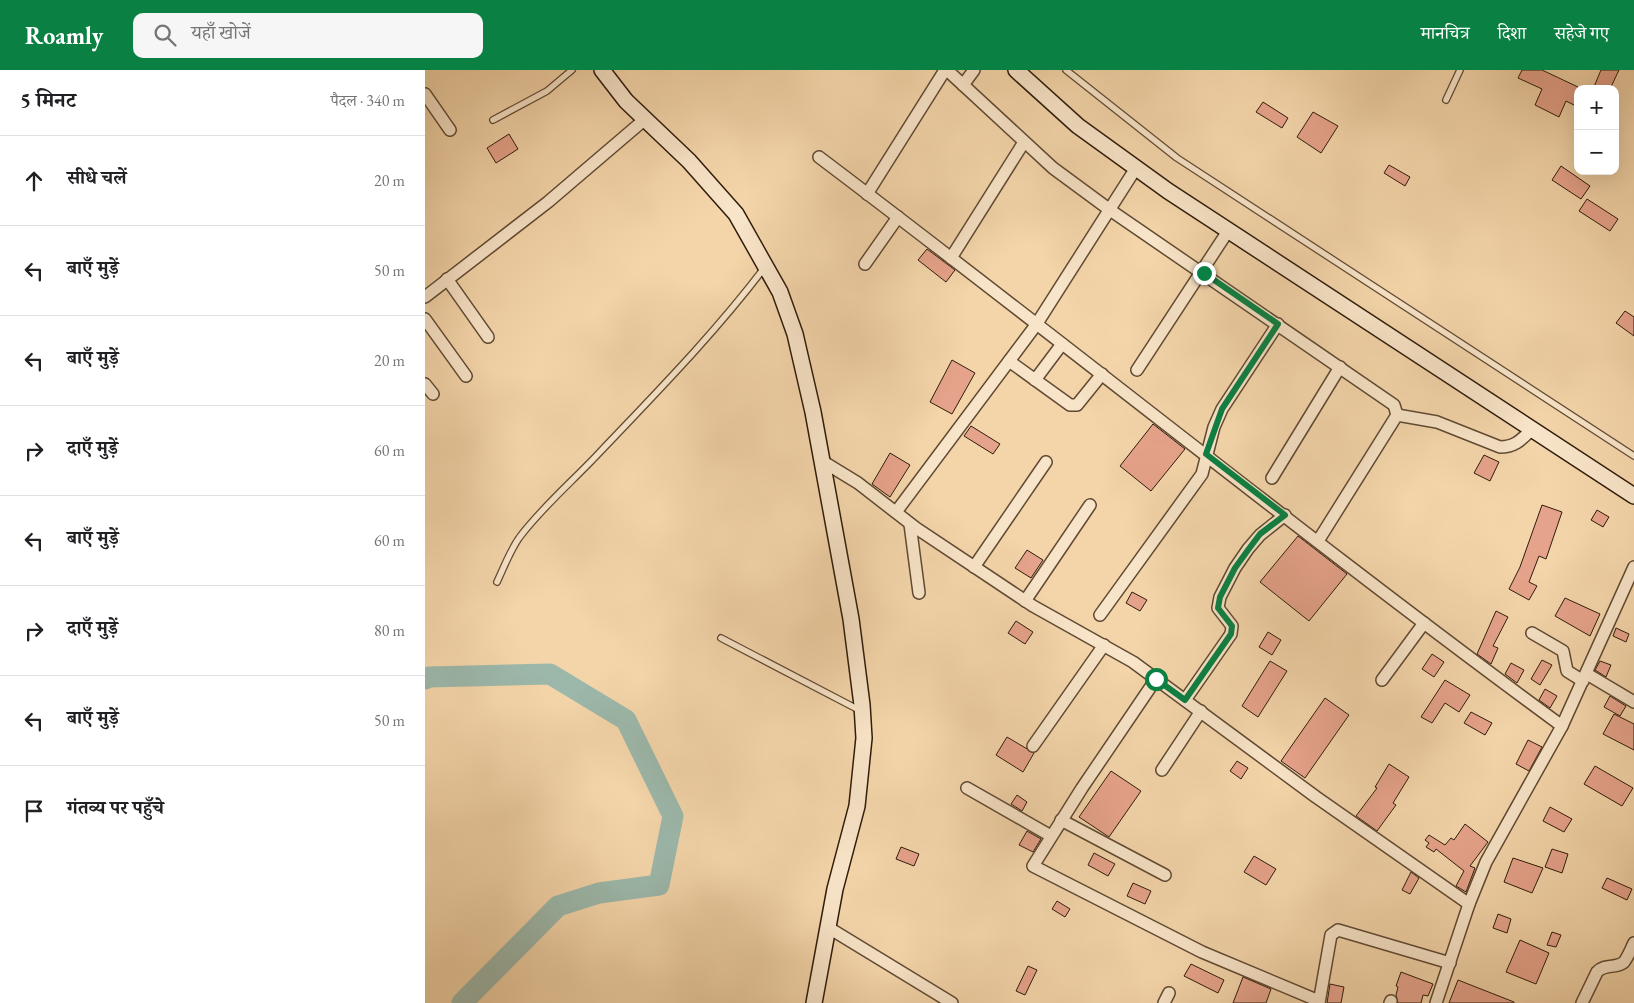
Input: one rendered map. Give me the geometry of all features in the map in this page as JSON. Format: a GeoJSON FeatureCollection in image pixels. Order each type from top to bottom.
{"type":"FeatureCollection","features":[{"type":"Feature","properties":{"kind":"street"},"geometry":{"type":"LineString","coordinates":[[602,70],[626,102],[715,188],[736,214],[780,292],[795,334],[822,461],[851,619],[863,712],[862,771],[857,806],[835,889],[814,1003]]}},
{"type":"Feature","properties":{"kind":"street"},"geometry":{"type":"LineString","coordinates":[[867,194],[946,70],[1053,168],[1110,210],[1394,405],[1397,415],[1318,541]]}},
{"type":"Feature","properties":{"kind":"street"},"geometry":{"type":"LineString","coordinates":[[963,85],[974,70]]}},
{"type":"Feature","properties":{"kind":"street"},"geometry":{"type":"LineString","coordinates":[[1016,70],[1078,126],[1136,168],[1228,231],[1634,496]]}},
{"type":"Feature","properties":{"kind":"street"},"geometry":{"type":"LineString","coordinates":[[425,94],[450,130]]}},
{"type":"Feature","properties":{"kind":"street"},"geometry":{"type":"LineString","coordinates":[[426,295],[548,202],[644,120]]}},
{"type":"Feature","properties":{"kind":"street"},"geometry":{"type":"LineString","coordinates":[[951,258],[1024,142]]}},
{"type":"Feature","properties":{"kind":"street"},"geometry":{"type":"LineString","coordinates":[[819,157],[1424,623],[1562,726]]}},
{"type":"Feature","properties":{"kind":"street"},"geometry":{"type":"LineString","coordinates":[[896,512],[1036,325],[1136,168]]}},
{"type":"Feature","properties":{"kind":"street"},"geometry":{"type":"LineString","coordinates":[[865,264],[899,217]]}},
{"type":"Feature","properties":{"kind":"street"},"geometry":{"type":"LineString","coordinates":[[1137,370],[1228,231]]}},
{"type":"Feature","properties":{"kind":"street"},"geometry":{"type":"LineString","coordinates":[[447,278],[488,337]]}},
{"type":"Feature","properties":{"kind":"street"},"geometry":{"type":"LineString","coordinates":[[425,319],[466,376]]}},
{"type":"Feature","properties":{"kind":"street"},"geometry":{"type":"LineString","coordinates":[[1100,615],[1202,474],[1206,454],[1222,409],[1278,324]]}},
{"type":"Feature","properties":{"kind":"street"},"geometry":{"type":"LineString","coordinates":[[1035,380],[1062,344]]}},
{"type":"Feature","properties":{"kind":"street"},"geometry":{"type":"LineString","coordinates":[[1009,361],[1073,405],[1077,405],[1102,374]]}},
{"type":"Feature","properties":{"kind":"street"},"geometry":{"type":"LineString","coordinates":[[1271,478],[1340,368]]}},
{"type":"Feature","properties":{"kind":"street"},"geometry":{"type":"LineString","coordinates":[[425,384],[433,394]]}},
{"type":"Feature","properties":{"kind":"street"},"geometry":{"type":"LineString","coordinates":[[1397,415],[1437,422],[1501,447],[1511,447],[1531,430]]}},
{"type":"Feature","properties":{"kind":"street"},"geometry":{"type":"LineString","coordinates":[[822,461],[858,483],[910,524],[1025,601],[1133,662],[1405,861],[1469,904]]}},
{"type":"Feature","properties":{"kind":"street"},"geometry":{"type":"LineString","coordinates":[[974,567],[1046,462]]}},
{"type":"Feature","properties":{"kind":"street"},"geometry":{"type":"LineString","coordinates":[[1025,601],[1089,505]]}},
{"type":"Feature","properties":{"kind":"street"},"geometry":{"type":"LineString","coordinates":[[1185,700],[1231,634],[1232,626],[1219,611],[1218,604],[1235,568],[1260,534],[1285,515]]}},
{"type":"Feature","properties":{"kind":"street"},"geometry":{"type":"LineString","coordinates":[[910,524],[919,593]]}},
{"type":"Feature","properties":{"kind":"street"},"geometry":{"type":"LineString","coordinates":[[1436,1003],[1469,904],[1487,862],[1509,819],[1562,726],[1634,567]]}},
{"type":"Feature","properties":{"kind":"street"},"geometry":{"type":"LineString","coordinates":[[1382,680],[1424,623]]}},
{"type":"Feature","properties":{"kind":"street"},"geometry":{"type":"LineString","coordinates":[[1533,633],[1563,651],[1567,671],[1634,702]]}},
{"type":"Feature","properties":{"kind":"street"},"geometry":{"type":"LineString","coordinates":[[1033,746],[1104,645]]}},
{"type":"Feature","properties":{"kind":"street"},"geometry":{"type":"LineString","coordinates":[[1156,679],[1061,820],[1034,863],[1035,869],[1202,952],[1319,1002],[1331,934],[1338,930],[1450,963]]}},
{"type":"Feature","properties":{"kind":"street"},"geometry":{"type":"LineString","coordinates":[[1162,770],[1201,712]]}},
{"type":"Feature","properties":{"kind":"street"},"geometry":{"type":"LineString","coordinates":[[967,788],[1051,836]]}},
{"type":"Feature","properties":{"kind":"street"},"geometry":{"type":"LineString","coordinates":[[1061,820],[1165,875]]}},
{"type":"Feature","properties":{"kind":"street"},"geometry":{"type":"LineString","coordinates":[[829,928],[952,1003]]}},
{"type":"Feature","properties":{"kind":"street"},"geometry":{"type":"LineString","coordinates":[[1582,1003],[1597,972],[1601,968],[1620,964],[1624,961],[1634,943]]}},
{"type":"Feature","properties":{"kind":"lane"},"geometry":{"type":"LineString","coordinates":[[493,120],[547,91],[572,70]]}},
{"type":"Feature","properties":{"kind":"lane"},"geometry":{"type":"LineString","coordinates":[[1066,70],[1177,158],[1634,456]]}},
{"type":"Feature","properties":{"kind":"lane"},"geometry":{"type":"LineString","coordinates":[[1446,100],[1459,70]]}},
{"type":"Feature","properties":{"kind":"lane"},"geometry":{"type":"LineString","coordinates":[[497,582],[519,539],[536,517],[566,489],[692,354],[740,300],[766,266]]}},
{"type":"Feature","properties":{"kind":"lane"},"geometry":{"type":"LineString","coordinates":[[721,638],[863,712]]}},
{"type":"Feature","properties":{"kind":"building"},"geometry":{"type":"Polygon","coordinates":[[[1522,70],[1542,70],[1574,85],[1574,105],[1566,101],[1559,117],[1535,105],[1542,89],[1518,78],[1522,70]]]}},
{"type":"Feature","properties":{"kind":"building"},"geometry":{"type":"Polygon","coordinates":[[[1601,70],[1619,70],[1612,85],[1595,85],[1601,70]]]}},
{"type":"Feature","properties":{"kind":"building"},"geometry":{"type":"Polygon","coordinates":[[[1263,102],[1288,118],[1282,128],[1256,112],[1263,102]]]}},
{"type":"Feature","properties":{"kind":"building"},"geometry":{"type":"Polygon","coordinates":[[[1313,112],[1338,126],[1321,153],[1297,137],[1313,112]]]}},
{"type":"Feature","properties":{"kind":"building"},"geometry":{"type":"Polygon","coordinates":[[[509,134],[518,149],[496,163],[487,148],[509,134]]]}},
{"type":"Feature","properties":{"kind":"building"},"geometry":{"type":"Polygon","coordinates":[[[1389,165],[1410,177],[1405,186],[1384,173],[1389,165]]]}},
{"type":"Feature","properties":{"kind":"building"},"geometry":{"type":"Polygon","coordinates":[[[1561,166],[1590,186],[1581,199],[1552,180],[1561,166]]]}},
{"type":"Feature","properties":{"kind":"building"},"geometry":{"type":"Polygon","coordinates":[[[1587,199],[1618,219],[1610,231],[1579,211],[1587,199]]]}},
{"type":"Feature","properties":{"kind":"building"},"geometry":{"type":"Polygon","coordinates":[[[927,249],[955,270],[946,282],[918,260],[927,249]]]}},
{"type":"Feature","properties":{"kind":"building"},"geometry":{"type":"Polygon","coordinates":[[[1625,311],[1634,317],[1634,336],[1616,323],[1625,311]]]}},
{"type":"Feature","properties":{"kind":"building"},"geometry":{"type":"Polygon","coordinates":[[[952,360],[975,373],[952,414],[930,402],[952,360]]]}},
{"type":"Feature","properties":{"kind":"building"},"geometry":{"type":"Polygon","coordinates":[[[1153,424],[1185,449],[1151,491],[1120,466],[1153,424]]]}},
{"type":"Feature","properties":{"kind":"building"},"geometry":{"type":"Polygon","coordinates":[[[971,426],[1000,444],[993,454],[964,436],[971,426]]]}},
{"type":"Feature","properties":{"kind":"building"},"geometry":{"type":"Polygon","coordinates":[[[890,453],[910,465],[890,497],[872,484],[890,453]]]}},
{"type":"Feature","properties":{"kind":"building"},"geometry":{"type":"Polygon","coordinates":[[[1484,455],[1499,462],[1490,481],[1474,473],[1484,455]]]}},
{"type":"Feature","properties":{"kind":"building"},"geometry":{"type":"Polygon","coordinates":[[[1542,505],[1562,512],[1546,559],[1539,556],[1529,582],[1537,586],[1529,600],[1509,589],[1520,567],[1542,505]]]}},
{"type":"Feature","properties":{"kind":"building"},"geometry":{"type":"Polygon","coordinates":[[[1597,510],[1609,517],[1603,527],[1591,520],[1597,510]]]}},
{"type":"Feature","properties":{"kind":"building"},"geometry":{"type":"Polygon","coordinates":[[[1298,536],[1347,574],[1309,621],[1260,582],[1298,536]]]}},
{"type":"Feature","properties":{"kind":"building"},"geometry":{"type":"Polygon","coordinates":[[[1027,550],[1043,560],[1031,578],[1015,568],[1027,550]]]}},
{"type":"Feature","properties":{"kind":"building"},"geometry":{"type":"Polygon","coordinates":[[[1132,592],[1147,600],[1140,611],[1126,603],[1132,592]]]}},
{"type":"Feature","properties":{"kind":"building"},"geometry":{"type":"Polygon","coordinates":[[[1565,598],[1600,614],[1590,636],[1555,616],[1565,598]]]}},
{"type":"Feature","properties":{"kind":"building"},"geometry":{"type":"Polygon","coordinates":[[[1496,611],[1508,617],[1493,646],[1498,648],[1491,664],[1477,654],[1496,611]]]}},
{"type":"Feature","properties":{"kind":"building"},"geometry":{"type":"Polygon","coordinates":[[[1016,621],[1033,632],[1025,644],[1008,633],[1016,621]]]}},
{"type":"Feature","properties":{"kind":"building"},"geometry":{"type":"Polygon","coordinates":[[[1616,628],[1629,634],[1626,642],[1613,636],[1616,628]]]}},
{"type":"Feature","properties":{"kind":"building"},"geometry":{"type":"Polygon","coordinates":[[[1268,632],[1281,640],[1272,655],[1259,647],[1268,632]]]}},
{"type":"Feature","properties":{"kind":"building"},"geometry":{"type":"Polygon","coordinates":[[[1432,654],[1444,662],[1434,677],[1422,669],[1432,654]]]}},
{"type":"Feature","properties":{"kind":"building"},"geometry":{"type":"Polygon","coordinates":[[[1542,660],[1552,665],[1540,685],[1531,679],[1542,660]]]}},
{"type":"Feature","properties":{"kind":"building"},"geometry":{"type":"Polygon","coordinates":[[[1270,661],[1287,671],[1258,717],[1242,706],[1270,661]]]}},
{"type":"Feature","properties":{"kind":"building"},"geometry":{"type":"Polygon","coordinates":[[[1600,661],[1611,665],[1606,677],[1595,670],[1600,661]]]}},
{"type":"Feature","properties":{"kind":"building"},"geometry":{"type":"Polygon","coordinates":[[[1511,663],[1524,670],[1517,683],[1505,674],[1511,663]]]}},
{"type":"Feature","properties":{"kind":"building"},"geometry":{"type":"Polygon","coordinates":[[[1445,680],[1470,695],[1459,712],[1445,703],[1432,723],[1421,717],[1445,680]]]}},
{"type":"Feature","properties":{"kind":"building"},"geometry":{"type":"Polygon","coordinates":[[[1545,689],[1557,696],[1550,708],[1539,700],[1545,689]]]}},
{"type":"Feature","properties":{"kind":"building"},"geometry":{"type":"Polygon","coordinates":[[[1610,696],[1626,706],[1620,716],[1604,707],[1610,696]]]}},
{"type":"Feature","properties":{"kind":"building"},"geometry":{"type":"Polygon","coordinates":[[[1325,698],[1349,715],[1305,778],[1281,761],[1325,698]]]}},
{"type":"Feature","properties":{"kind":"building"},"geometry":{"type":"Polygon","coordinates":[[[1471,712],[1492,723],[1485,735],[1464,723],[1471,712]]]}},
{"type":"Feature","properties":{"kind":"building"},"geometry":{"type":"Polygon","coordinates":[[[1614,714],[1634,724],[1634,750],[1603,734],[1614,714]]]}},
{"type":"Feature","properties":{"kind":"building"},"geometry":{"type":"Polygon","coordinates":[[[1007,737],[1034,753],[1023,772],[996,755],[1007,737]]]}},
{"type":"Feature","properties":{"kind":"building"},"geometry":{"type":"Polygon","coordinates":[[[1528,740],[1542,747],[1529,771],[1516,764],[1528,740]]]}},
{"type":"Feature","properties":{"kind":"building"},"geometry":{"type":"Polygon","coordinates":[[[1237,761],[1248,768],[1241,779],[1230,771],[1237,761]]]}},
{"type":"Feature","properties":{"kind":"building"},"geometry":{"type":"Polygon","coordinates":[[[1389,764],[1409,777],[1393,803],[1396,805],[1377,831],[1356,816],[1377,788],[1375,787],[1389,764]]]}},
{"type":"Feature","properties":{"kind":"building"},"geometry":{"type":"Polygon","coordinates":[[[1595,766],[1633,788],[1622,806],[1584,784],[1595,766]]]}},
{"type":"Feature","properties":{"kind":"building"},"geometry":{"type":"Polygon","coordinates":[[[1111,771],[1141,791],[1109,837],[1079,817],[1111,771]]]}},
{"type":"Feature","properties":{"kind":"building"},"geometry":{"type":"Polygon","coordinates":[[[1017,795],[1027,802],[1022,811],[1011,804],[1017,795]]]}},
{"type":"Feature","properties":{"kind":"building"},"geometry":{"type":"Polygon","coordinates":[[[1550,807],[1572,819],[1564,832],[1543,821],[1550,807]]]}},
{"type":"Feature","properties":{"kind":"building"},"geometry":{"type":"Polygon","coordinates":[[[1465,824],[1488,842],[1470,866],[1475,868],[1466,892],[1456,886],[1464,871],[1436,849],[1434,852],[1426,847],[1429,843],[1425,840],[1429,835],[1445,845],[1451,838],[1454,840],[1465,824]]]}},
{"type":"Feature","properties":{"kind":"building"},"geometry":{"type":"Polygon","coordinates":[[[1027,831],[1041,839],[1033,852],[1019,845],[1027,831]]]}},
{"type":"Feature","properties":{"kind":"building"},"geometry":{"type":"Polygon","coordinates":[[[901,847],[919,854],[914,866],[896,859],[901,847]]]}},
{"type":"Feature","properties":{"kind":"building"},"geometry":{"type":"Polygon","coordinates":[[[1552,849],[1568,854],[1562,873],[1545,867],[1552,849]]]}},
{"type":"Feature","properties":{"kind":"building"},"geometry":{"type":"Polygon","coordinates":[[[1094,853],[1115,864],[1108,876],[1088,865],[1094,853]]]}},
{"type":"Feature","properties":{"kind":"building"},"geometry":{"type":"Polygon","coordinates":[[[1254,856],[1276,869],[1266,885],[1244,872],[1254,856]]]}},
{"type":"Feature","properties":{"kind":"building"},"geometry":{"type":"Polygon","coordinates":[[[1513,858],[1543,868],[1532,893],[1504,882],[1513,858]]]}},
{"type":"Feature","properties":{"kind":"building"},"geometry":{"type":"Polygon","coordinates":[[[1411,872],[1419,878],[1410,894],[1402,890],[1411,872]]]}},
{"type":"Feature","properties":{"kind":"building"},"geometry":{"type":"Polygon","coordinates":[[[1607,878],[1632,889],[1627,900],[1602,888],[1607,878]]]}},
{"type":"Feature","properties":{"kind":"building"},"geometry":{"type":"Polygon","coordinates":[[[1133,883],[1151,891],[1145,904],[1127,896],[1133,883]]]}},
{"type":"Feature","properties":{"kind":"building"},"geometry":{"type":"Polygon","coordinates":[[[1057,901],[1070,909],[1065,917],[1052,909],[1057,901]]]}},
{"type":"Feature","properties":{"kind":"building"},"geometry":{"type":"Polygon","coordinates":[[[1498,914],[1511,919],[1507,933],[1493,928],[1498,914]]]}},
{"type":"Feature","properties":{"kind":"building"},"geometry":{"type":"Polygon","coordinates":[[[1552,932],[1561,935],[1556,947],[1547,945],[1552,932]]]}},
{"type":"Feature","properties":{"kind":"building"},"geometry":{"type":"Polygon","coordinates":[[[1520,940],[1549,953],[1536,984],[1506,972],[1520,940]]]}},
{"type":"Feature","properties":{"kind":"building"},"geometry":{"type":"Polygon","coordinates":[[[1191,964],[1224,980],[1218,993],[1184,976],[1191,964]]]}},
{"type":"Feature","properties":{"kind":"building"},"geometry":{"type":"Polygon","coordinates":[[[1028,966],[1037,970],[1025,995],[1016,991],[1028,966]]]}},
{"type":"Feature","properties":{"kind":"building"},"geometry":{"type":"Polygon","coordinates":[[[1401,972],[1433,984],[1428,996],[1423,995],[1421,1003],[1398,1003],[1396,995],[1398,987],[1396,986],[1401,972]]]}},
{"type":"Feature","properties":{"kind":"building"},"geometry":{"type":"Polygon","coordinates":[[[1243,977],[1271,989],[1266,1003],[1233,1003],[1243,977]]]}},
{"type":"Feature","properties":{"kind":"building"},"geometry":{"type":"Polygon","coordinates":[[[1458,980],[1514,1002],[1514,1003],[1449,1003],[1458,980]]]}},
{"type":"Feature","properties":{"kind":"building"},"geometry":{"type":"Polygon","coordinates":[[[1330,984],[1344,987],[1341,1003],[1327,1003],[1330,984]]]}},
{"type":"Feature","properties":{"kind":"waterway"},"geometry":{"type":"LineString","coordinates":[[425,679],[429,677],[550,674],[626,720],[673,816],[659,885],[599,893],[558,906],[462,1003]]}},
{"type":"Feature","properties":{"kind":"route"},"geometry":{"type":"LineString","coordinates":[[1156,679],[1185,700],[1231,634],[1232,626],[1219,611],[1218,604],[1235,568],[1260,534],[1285,515],[1206,454],[1214,427],[1222,409],[1278,324],[1204,273]]}}]}
